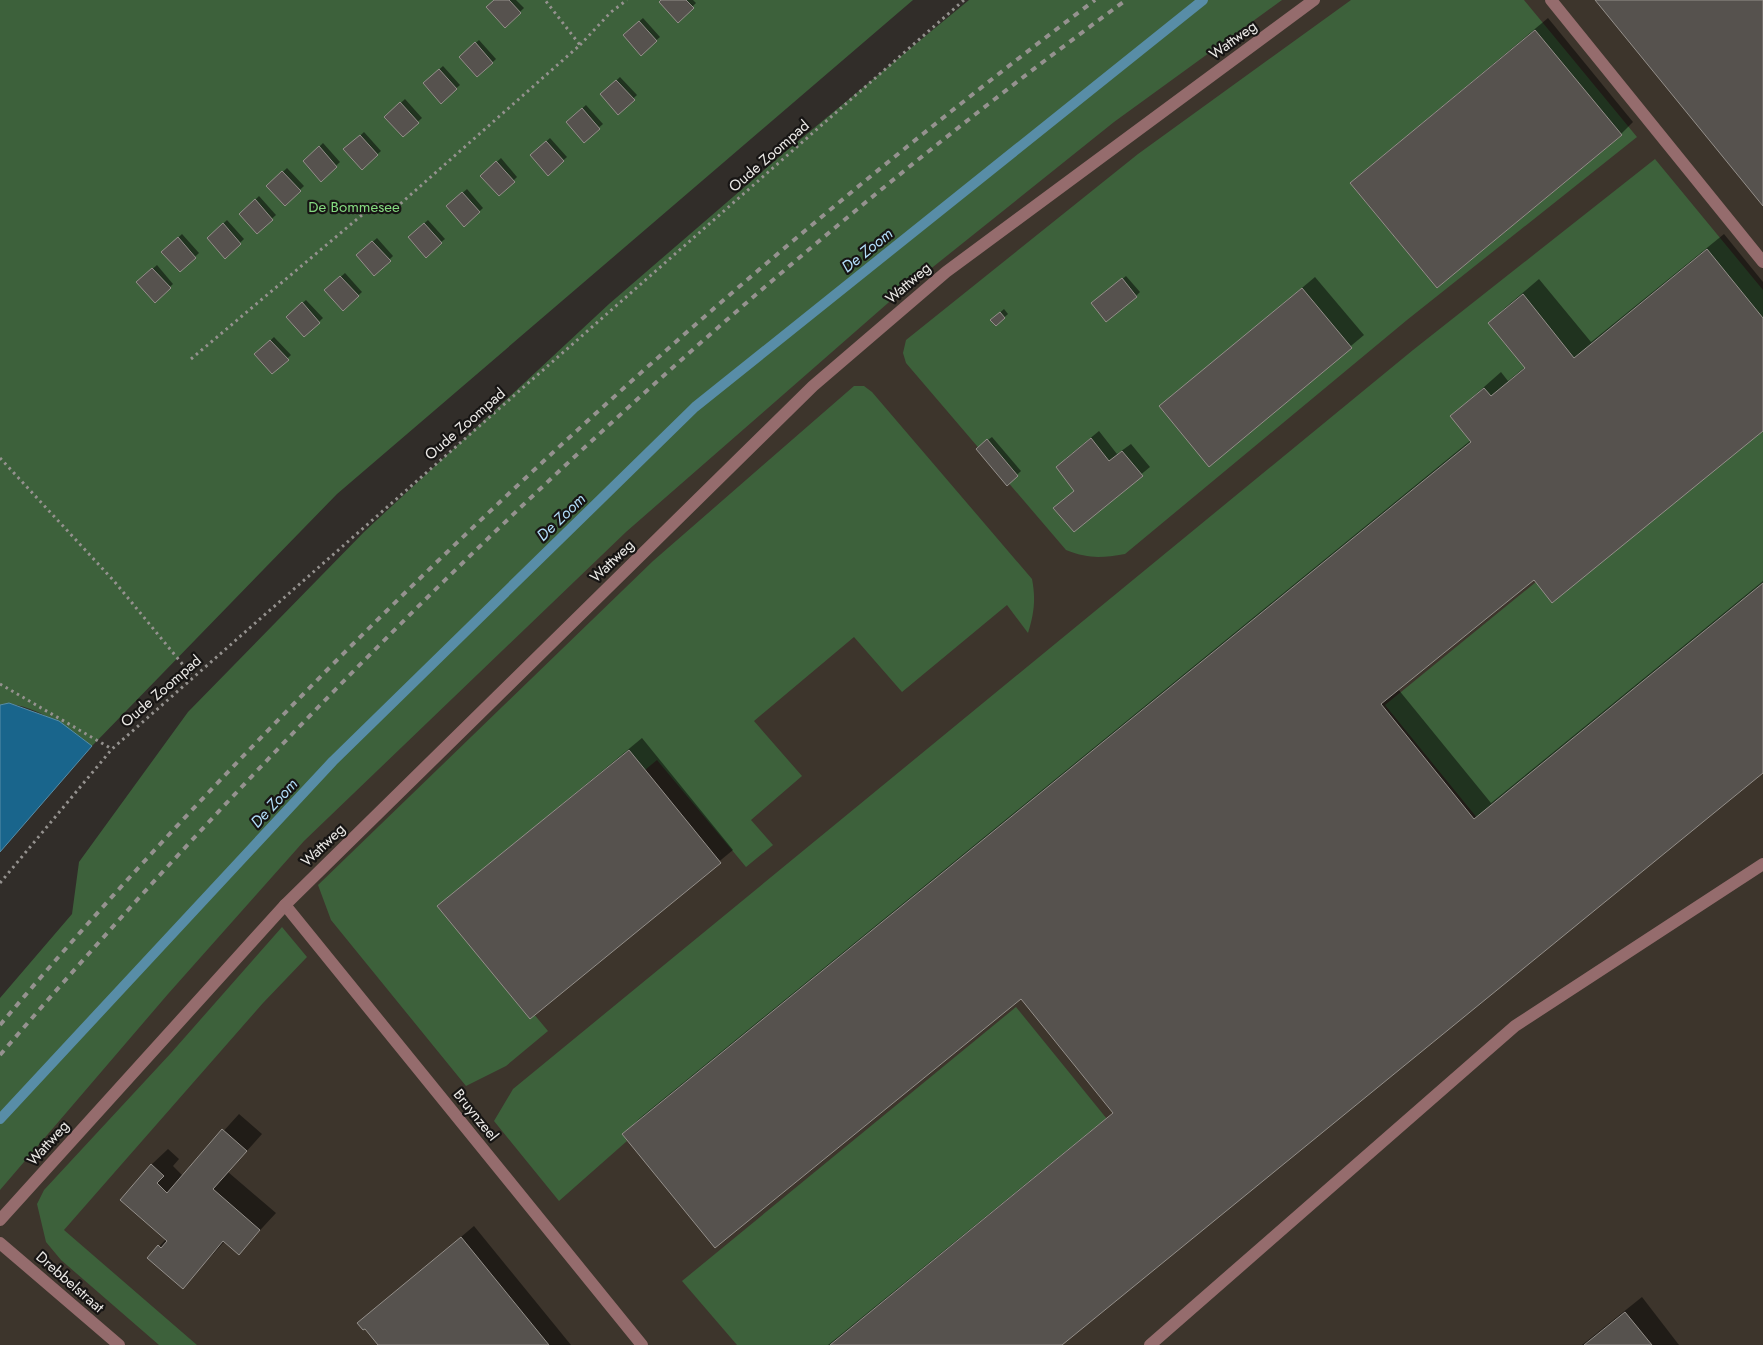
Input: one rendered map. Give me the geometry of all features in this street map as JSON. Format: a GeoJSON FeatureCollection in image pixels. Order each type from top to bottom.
{"type":"FeatureCollection","features":[{"type":"Feature","properties":{"kind":"street","name":"Wattweg"},"geometry":{"type":"LineString","coordinates":[[0,1220],[285,905],[813,386],[946,272],[1314,0]]}},
{"type":"Feature","properties":{"kind":"street"},"geometry":{"type":"LineString","coordinates":[[1551,0],[1763,262]]}},
{"type":"Feature","properties":{"kind":"street"},"geometry":{"type":"LineString","coordinates":[[1150,1345],[1515,1026],[1763,864]]}},
{"type":"Feature","properties":{"kind":"street","name":"Bruynzeel"},"geometry":{"type":"LineString","coordinates":[[285,905],[642,1345]]}},
{"type":"Feature","properties":{"kind":"street","name":"Drebbelstraat"},"geometry":{"type":"LineString","coordinates":[[0,1243],[119,1345]]}},
{"type":"Feature","properties":{"kind":"path"},"geometry":{"type":"LineString","coordinates":[[545,0],[580,45]]}},
{"type":"Feature","properties":{"kind":"path"},"geometry":{"type":"LineString","coordinates":[[192,359],[375,204],[399,205],[580,45],[611,12],[627,0]]}},
{"type":"Feature","properties":{"kind":"path","name":"Oude Zoompad"},"geometry":{"type":"LineString","coordinates":[[0,883],[112,749],[964,0]]}},
{"type":"Feature","properties":{"kind":"path"},"geometry":{"type":"LineString","coordinates":[[0,458],[114,581],[194,677]]}},
{"type":"Feature","properties":{"kind":"path"},"geometry":{"type":"LineString","coordinates":[[0,684],[112,749]]}},
{"type":"Feature","properties":{"kind":"shaded area"},"geometry":{"type":"Polygon","coordinates":[[[1203,0],[1763,0],[1763,1345],[0,1345],[0,1116],[175,890],[1203,0]]]}},
{"type":"Feature","properties":{"kind":"green space","name":"De Bommesee"},"geometry":{"type":"Polygon","coordinates":[[[0,0],[913,0],[337,494],[92,746],[61,724],[35,711],[11,704],[0,705],[0,0]]]}},
{"type":"Feature","properties":{"kind":"green space"},"geometry":{"type":"Polygon","coordinates":[[[969,0],[1282,0],[1114,122],[888,303],[626,532],[304,841],[168,994],[0,1190],[0,998],[72,914],[79,862],[188,712],[364,532],[609,304],[785,152],[969,0]]]}},
{"type":"Feature","properties":{"kind":"green space"},"geometry":{"type":"Polygon","coordinates":[[[1351,0],[1524,0],[1637,137],[1407,320],[1125,554],[1102,557],[1088,556],[1066,550],[906,363],[903,353],[906,340],[1138,154],[1351,0]],[[1535,30],[1350,183],[1437,288],[1622,135],[1535,30]]]}},
{"type":"Feature","properties":{"kind":"green space"},"geometry":{"type":"Polygon","coordinates":[[[1655,159],[1763,290],[1763,320],[625,1138],[627,1141],[559,1201],[494,1121],[513,1089],[1413,350],[1655,159]]]}},
{"type":"Feature","properties":{"kind":"green space"},"geometry":{"type":"Polygon","coordinates":[[[854,386],[864,386],[872,392],[1032,579],[1034,606],[1028,633],[1007,605],[902,692],[854,637],[754,721],[802,776],[751,820],[773,845],[746,867],[657,760],[459,924],[548,1031],[506,1066],[466,1086],[331,920],[318,885],[653,561],[854,386]]]}},
{"type":"Feature","properties":{"kind":"green space"},"geometry":{"type":"Polygon","coordinates":[[[1763,397],[1763,585],[1478,819],[1385,705],[1763,397]]]}},
{"type":"Feature","properties":{"kind":"green space"},"geometry":{"type":"Polygon","coordinates":[[[282,927],[307,957],[263,1003],[64,1230],[197,1345],[159,1345],[61,1260],[46,1242],[37,1204],[44,1190],[171,1053],[282,927]]]}},
{"type":"Feature","properties":{"kind":"green space"},"geometry":{"type":"Polygon","coordinates":[[[1016,1007],[1107,1119],[830,1345],[737,1345],[682,1281],[1016,1007]]]}},
{"type":"Feature","properties":{"kind":"water"},"geometry":{"type":"Polygon","coordinates":[[[9,703],[59,721],[92,746],[0,852],[0,705],[9,703]]]}},
{"type":"Feature","properties":{"kind":"building"},"geometry":{"type":"Polygon","coordinates":[[[494,0],[509,0],[521,13],[505,28],[486,7],[494,0]]]}},
{"type":"Feature","properties":{"kind":"building"},"geometry":{"type":"Polygon","coordinates":[[[661,0],[686,0],[694,8],[678,23],[659,2],[661,0]]]}},
{"type":"Feature","properties":{"kind":"building"},"geometry":{"type":"Polygon","coordinates":[[[1595,0],[1763,0],[1763,206],[1595,0]]]}},
{"type":"Feature","properties":{"kind":"building"},"geometry":{"type":"Polygon","coordinates":[[[639,21],[657,41],[641,56],[623,35],[639,21]]]}},
{"type":"Feature","properties":{"kind":"building"},"geometry":{"type":"Polygon","coordinates":[[[1535,30],[1622,135],[1437,288],[1350,183],[1535,30]]]}},
{"type":"Feature","properties":{"kind":"building"},"geometry":{"type":"Polygon","coordinates":[[[475,42],[493,63],[477,77],[459,57],[475,42]]]}},
{"type":"Feature","properties":{"kind":"building"},"geometry":{"type":"Polygon","coordinates":[[[439,69],[457,89],[441,104],[423,83],[439,69]]]}},
{"type":"Feature","properties":{"kind":"building"},"geometry":{"type":"Polygon","coordinates":[[[616,80],[635,100],[618,115],[600,94],[616,80]]]}},
{"type":"Feature","properties":{"kind":"building"},"geometry":{"type":"Polygon","coordinates":[[[400,102],[419,123],[403,137],[384,117],[400,102]]]}},
{"type":"Feature","properties":{"kind":"building"},"geometry":{"type":"Polygon","coordinates":[[[582,108],[600,129],[584,143],[566,122],[582,108]]]}},
{"type":"Feature","properties":{"kind":"building"},"geometry":{"type":"Polygon","coordinates":[[[360,135],[378,155],[362,170],[343,149],[360,135]]]}},
{"type":"Feature","properties":{"kind":"building"},"geometry":{"type":"Polygon","coordinates":[[[546,141],[564,161],[548,176],[530,155],[546,141]]]}},
{"type":"Feature","properties":{"kind":"building"},"geometry":{"type":"Polygon","coordinates":[[[319,146],[337,167],[321,182],[303,161],[319,146]]]}},
{"type":"Feature","properties":{"kind":"building"},"geometry":{"type":"Polygon","coordinates":[[[496,161],[515,182],[499,196],[480,176],[496,161]]]}},
{"type":"Feature","properties":{"kind":"building"},"geometry":{"type":"Polygon","coordinates":[[[282,171],[301,191],[285,206],[266,186],[282,171]]]}},
{"type":"Feature","properties":{"kind":"building"},"geometry":{"type":"Polygon","coordinates":[[[462,192],[480,212],[464,227],[446,206],[462,192]]]}},
{"type":"Feature","properties":{"kind":"building"},"geometry":{"type":"Polygon","coordinates":[[[255,199],[273,220],[257,234],[239,214],[255,199]]]}},
{"type":"Feature","properties":{"kind":"building"},"geometry":{"type":"Polygon","coordinates":[[[223,223],[241,244],[225,259],[207,238],[223,223]]]}},
{"type":"Feature","properties":{"kind":"building"},"geometry":{"type":"Polygon","coordinates":[[[424,223],[442,243],[426,258],[408,237],[424,223]]]}},
{"type":"Feature","properties":{"kind":"building"},"geometry":{"type":"Polygon","coordinates":[[[178,237],[196,258],[180,272],[161,252],[178,237]]]}},
{"type":"Feature","properties":{"kind":"building"},"geometry":{"type":"Polygon","coordinates":[[[372,241],[391,261],[374,276],[356,255],[372,241]]]}},
{"type":"Feature","properties":{"kind":"building"},"geometry":{"type":"Polygon","coordinates":[[[1707,249],[1763,318],[1763,431],[1552,603],[1534,580],[1381,704],[1474,819],[1763,583],[1763,773],[1062,1345],[830,1345],[1113,1113],[1021,999],[715,1248],[622,1134],[1471,442],[1450,416],[1484,388],[1491,396],[1525,368],[1488,323],[1523,294],[1574,358],[1707,249]]]}},
{"type":"Feature","properties":{"kind":"building"},"geometry":{"type":"Polygon","coordinates":[[[152,268],[171,288],[155,303],[136,282],[152,268]]]}},
{"type":"Feature","properties":{"kind":"building"},"geometry":{"type":"Polygon","coordinates":[[[340,276],[359,296],[343,311],[324,290],[340,276]]]}},
{"type":"Feature","properties":{"kind":"building"},"geometry":{"type":"Polygon","coordinates":[[[1122,278],[1137,297],[1106,322],[1091,303],[1122,278]]]}},
{"type":"Feature","properties":{"kind":"building"},"geometry":{"type":"Polygon","coordinates":[[[1302,288],[1352,348],[1209,467],[1159,406],[1302,288]]]}},
{"type":"Feature","properties":{"kind":"building"},"geometry":{"type":"Polygon","coordinates":[[[302,302],[320,323],[304,337],[286,317],[302,302]]]}},
{"type":"Feature","properties":{"kind":"building"},"geometry":{"type":"Polygon","coordinates":[[[1000,312],[1005,318],[996,326],[990,320],[1000,312]]]}},
{"type":"Feature","properties":{"kind":"building"},"geometry":{"type":"Polygon","coordinates":[[[270,340],[289,360],[272,374],[254,354],[270,340]]]}},
{"type":"Feature","properties":{"kind":"building"},"geometry":{"type":"Polygon","coordinates":[[[1091,438],[1109,461],[1122,451],[1143,476],[1074,532],[1053,508],[1074,491],[1056,467],[1091,438]]]}},
{"type":"Feature","properties":{"kind":"building"},"geometry":{"type":"Polygon","coordinates":[[[987,439],[1018,476],[1007,486],[976,449],[987,439]]]}},
{"type":"Feature","properties":{"kind":"building"},"geometry":{"type":"Polygon","coordinates":[[[629,750],[721,863],[530,1019],[437,906],[629,750]]]}},
{"type":"Feature","properties":{"kind":"building"},"geometry":{"type":"Polygon","coordinates":[[[222,1129],[247,1151],[213,1189],[260,1230],[239,1255],[223,1241],[183,1289],[147,1258],[158,1245],[161,1248],[167,1241],[120,1200],[151,1164],[164,1176],[157,1183],[167,1193],[222,1129]]]}},
{"type":"Feature","properties":{"kind":"building"},"geometry":{"type":"Polygon","coordinates":[[[461,1237],[549,1345],[378,1345],[365,1329],[363,1330],[357,1323],[461,1237]]]}},
{"type":"Feature","properties":{"kind":"building"},"geometry":{"type":"Polygon","coordinates":[[[1625,1312],[1652,1345],[1584,1345],[1625,1312]]]}},
{"type":"Feature","properties":{"kind":"waterway","name":"De Zoom"},"geometry":{"type":"LineString","coordinates":[[0,1119],[333,761],[695,407],[1203,0]]}},
{"type":"Feature","properties":{"kind":"railway"},"geometry":{"type":"LineString","coordinates":[[0,1025],[123,884],[251,748],[338,659],[519,484],[705,316],[800,235],[897,155],[1095,0]]}},
{"type":"Feature","properties":{"kind":"railway"},"geometry":{"type":"LineString","coordinates":[[0,1055],[128,910],[259,769],[394,630],[533,496],[676,365],[822,239],[972,117],[1126,0]]}}]}
